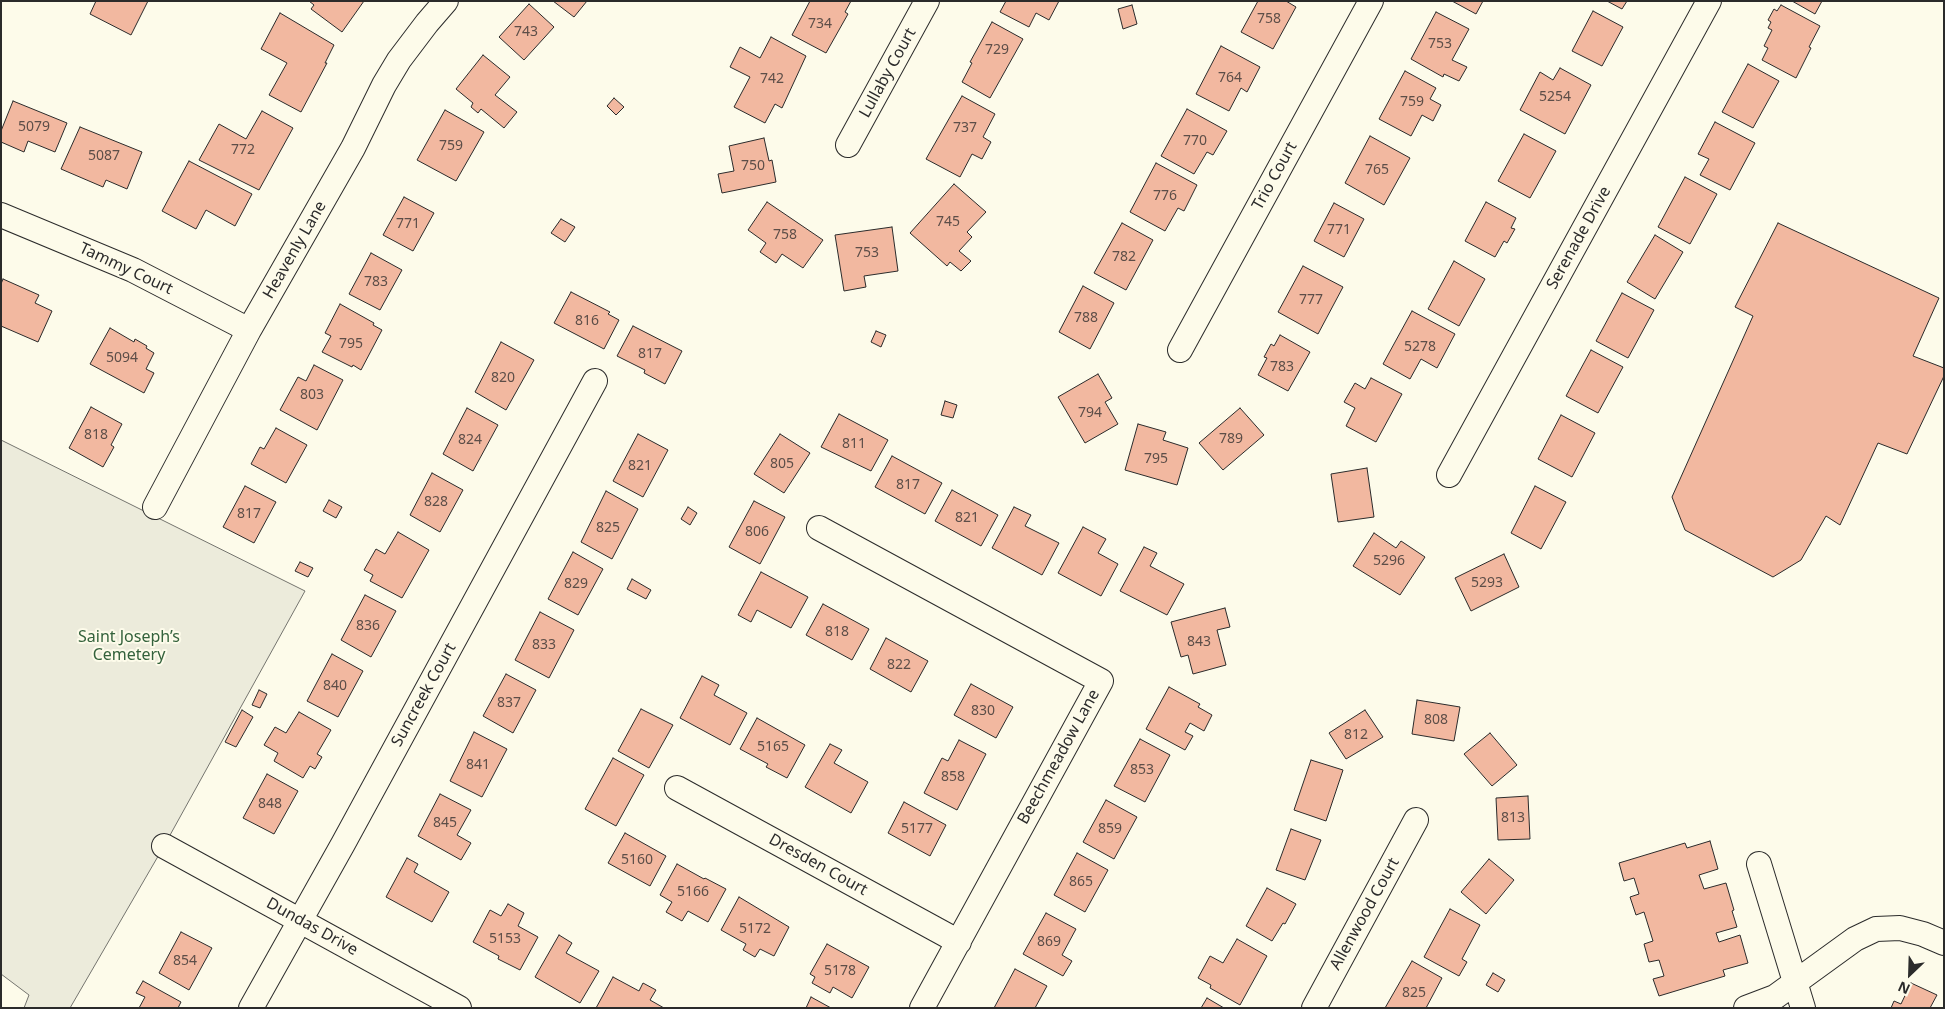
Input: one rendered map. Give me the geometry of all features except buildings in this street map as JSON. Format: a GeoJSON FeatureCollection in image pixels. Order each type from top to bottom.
{"type":"FeatureCollection","features":[{"type":"Feature","properties":{"kind":"street","name":"Heavenly Lane"},"geometry":{"type":"LineString","coordinates":[[155,507],[249,330],[353,148],[384,85],[399,60],[446,1]]}},
{"type":"Feature","properties":{"kind":"street","name":"Lullaby Court"},"geometry":{"type":"LineString","coordinates":[[848,145],[927,1]]}},
{"type":"Feature","properties":{"kind":"street","name":"Trio Court"},"geometry":{"type":"LineString","coordinates":[[1180,350],[1371,1]]}},
{"type":"Feature","properties":{"kind":"street","name":"Serenade Drive"},"geometry":{"type":"LineString","coordinates":[[1449,475],[1709,1]]}},
{"type":"Feature","properties":{"kind":"street","name":"Tammy Court"},"geometry":{"type":"LineString","coordinates":[[1,215],[133,270],[249,330]]}},
{"type":"Feature","properties":{"kind":"street","name":"Suncreek Court"},"geometry":{"type":"LineString","coordinates":[[251,1008],[343,844],[595,382]]}},
{"type":"Feature","properties":{"kind":"street","name":"Beechmeadow Lane"},"geometry":{"type":"LineString","coordinates":[[819,528],[1100,681],[922,1008]]}},
{"type":"Feature","properties":{"kind":"street","name":"Dresden Court"},"geometry":{"type":"LineString","coordinates":[[677,788],[959,942]]}},
{"type":"Feature","properties":{"kind":"street","name":"Allenwood Court"},"geometry":{"type":"LineString","coordinates":[[1314,1008],[1416,820]]}},
{"type":"Feature","properties":{"kind":"street","name":"Dundas Drive"},"geometry":{"type":"LineString","coordinates":[[164,846],[459,1008]]}},
{"type":"Feature","properties":{"kind":"street"},"geometry":{"type":"LineString","coordinates":[[1759,864],[1803,1008]]}},
{"type":"Feature","properties":{"kind":"street"},"geometry":{"type":"LineString","coordinates":[[1746,1008],[1775,997],[1855,939],[1876,929],[1900,928],[1923,934],[1944,943]]}},
{"type":"Feature","properties":{"kind":"green space","name":"Saint Joseph’s Cemetery"},"geometry":{"type":"Polygon","coordinates":[[[1,440],[305,591],[164,846],[70,1008],[24,1008],[29,995],[1,974],[1,440]]]}}]}
